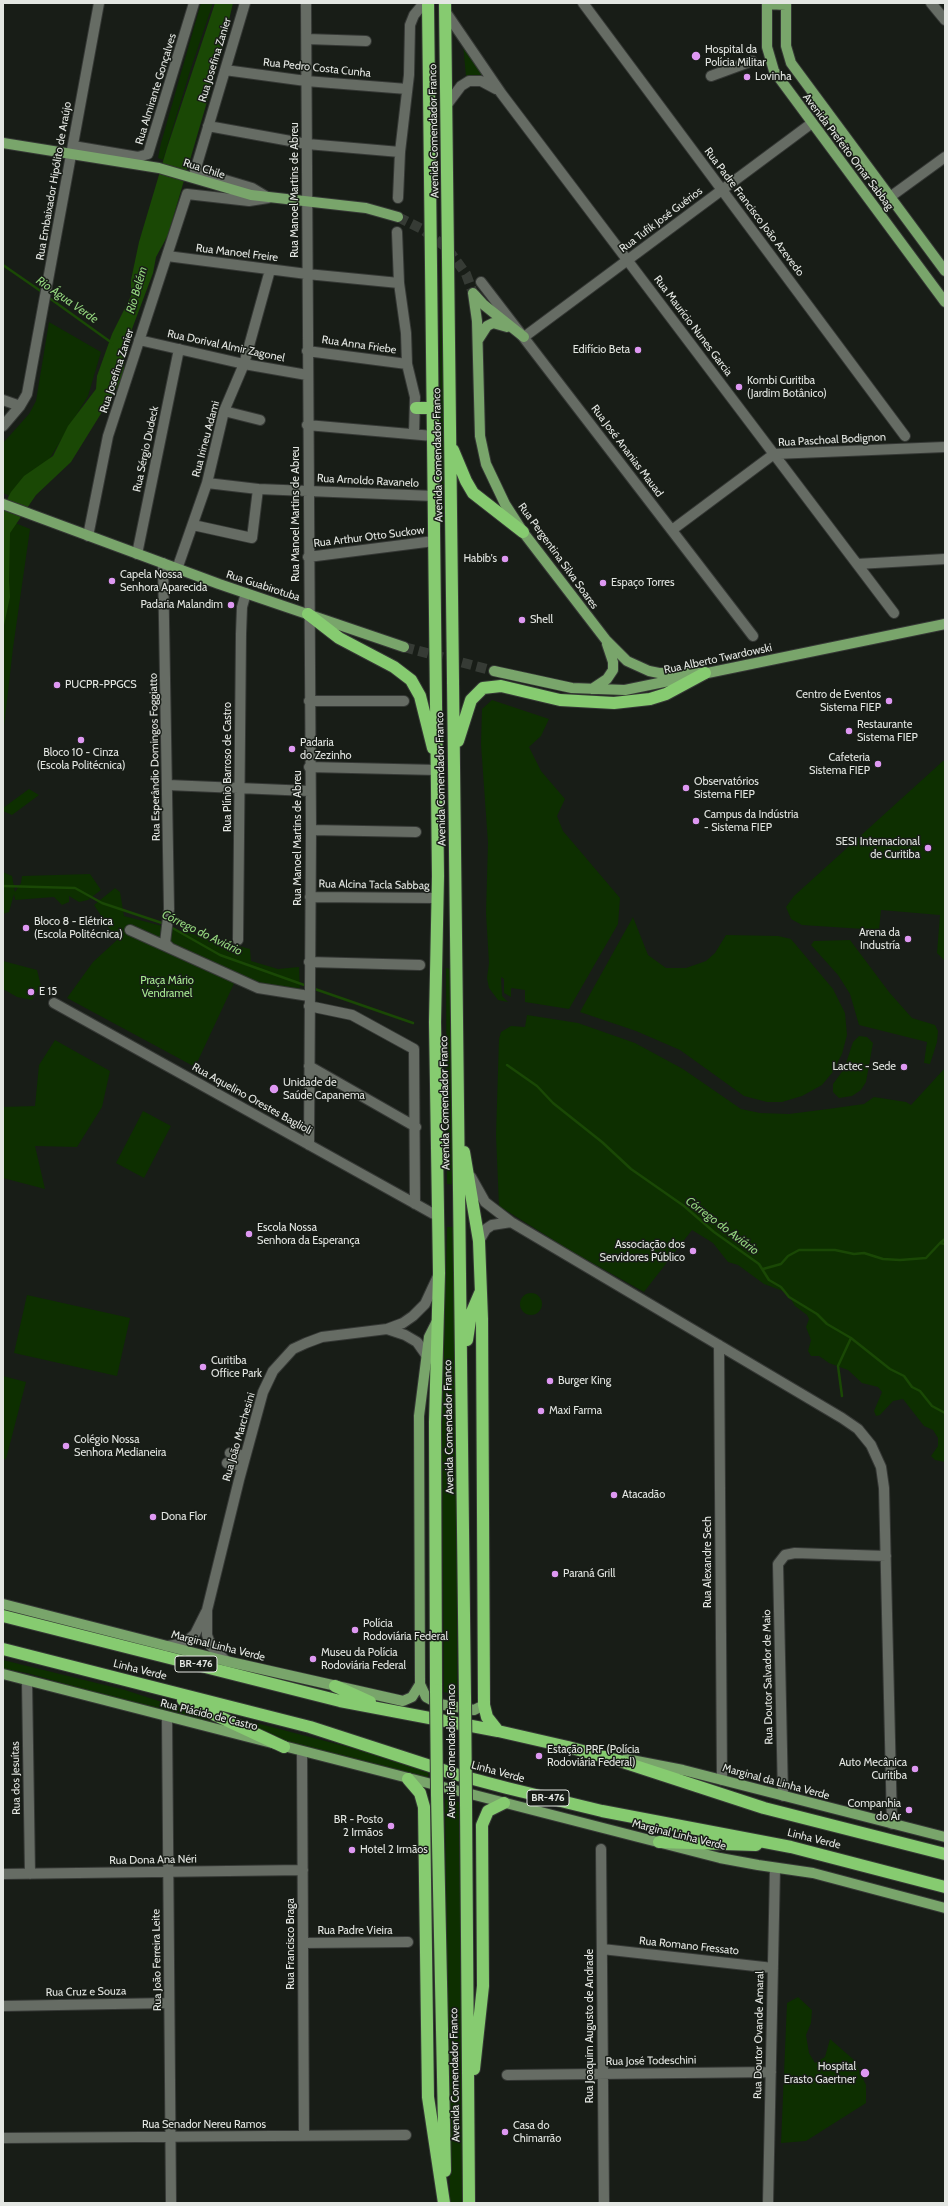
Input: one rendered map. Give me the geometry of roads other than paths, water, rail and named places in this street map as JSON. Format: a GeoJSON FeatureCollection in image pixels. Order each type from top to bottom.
{"type":"FeatureCollection","features":[{"type":"Feature","properties":{"kind":"highway","name":"Avenida Comendador Franco"},"geometry":{"type":"LineString","coordinates":[[428,3],[438,898],[435,1022],[439,1217],[439,1318],[435,1422],[436,1690],[445,2203]]}},
{"type":"Feature","properties":{"kind":"highway","name":"Avenida Comendador Franco"},"geometry":{"type":"LineString","coordinates":[[445,7],[465,1697],[469,2203]]}},
{"type":"Feature","properties":{"kind":"highway"},"geometry":{"type":"LineString","coordinates":[[416,408],[433,408]]}},
{"type":"Feature","properties":{"kind":"highway"},"geometry":{"type":"LineString","coordinates":[[450,443],[466,481],[473,493],[523,532]]}},
{"type":"Feature","properties":{"kind":"highway"},"geometry":{"type":"LineString","coordinates":[[308,614],[339,638],[394,667],[411,680],[420,696],[428,734],[436,757]]}},
{"type":"Feature","properties":{"kind":"highway"},"geometry":{"type":"LineString","coordinates":[[454,755],[466,710],[471,700],[483,688],[501,686],[560,700],[614,703],[650,699],[666,694],[705,673]]}},
{"type":"Feature","properties":{"kind":"highway"},"geometry":{"type":"LineString","coordinates":[[458,1127],[469,1174],[479,1241],[482,1342],[484,1705],[487,1717],[498,1730]]}},
{"type":"Feature","properties":{"kind":"highway"},"geometry":{"type":"LineString","coordinates":[[461,1373],[471,1314],[480,1293]]}},
{"type":"Feature","properties":{"kind":"highway","name":"Linha Verde"},"geometry":{"type":"LineString","coordinates":[[3,1616],[340,1701],[498,1730],[601,1756],[764,1808],[945,1854]]}},
{"type":"Feature","properties":{"kind":"highway","name":"Linha Verde"},"geometry":{"type":"LineString","coordinates":[[3,1648],[323,1730],[451,1773],[500,1787],[618,1814],[791,1847],[945,1887]]}},
{"type":"Feature","properties":{"kind":"highway"},"geometry":{"type":"LineString","coordinates":[[335,1686],[389,1710]]}},
{"type":"Feature","properties":{"kind":"highway"},"geometry":{"type":"LineString","coordinates":[[157,1688],[284,1747]]}},
{"type":"Feature","properties":{"kind":"highway"},"geometry":{"type":"LineString","coordinates":[[408,1779],[420,1793],[424,1807],[428,2097],[445,2203]]}},
{"type":"Feature","properties":{"kind":"highway"},"geometry":{"type":"LineString","coordinates":[[468,2112],[482,2004],[482,1825],[488,1812],[504,1803]]}},
{"type":"Feature","properties":{"kind":"highway"},"geometry":{"type":"LineString","coordinates":[[659,1842],[791,1847]]}},
{"type":"Feature","properties":{"kind":"main road"},"geometry":{"type":"LineString","coordinates":[[767,4],[786,4]]}},
{"type":"Feature","properties":{"kind":"main road","name":"Avenida Prefeito Omar Sabbag"},"geometry":{"type":"LineString","coordinates":[[767,4],[767,48],[771,65],[812,123],[945,302]]}},
{"type":"Feature","properties":{"kind":"main road","name":"Avenida Prefeito Omar Sabbag"},"geometry":{"type":"LineString","coordinates":[[786,4],[786,46],[791,63],[945,271]]}},
{"type":"Feature","properties":{"kind":"main road","name":"Rua Chile"},"geometry":{"type":"LineString","coordinates":[[3,143],[72,150],[173,172],[237,192],[268,198],[366,208],[398,216]]}},
{"type":"Feature","properties":{"kind":"main road"},"geometry":{"type":"LineString","coordinates":[[843,165],[858,154]]}},
{"type":"Feature","properties":{"kind":"main road","name":"Rua Pergentina Silva Soares"},"geometry":{"type":"LineString","coordinates":[[524,337],[487,308],[473,293],[476,307],[478,340],[479,422],[483,451],[496,488],[523,532],[606,640],[627,661],[649,671],[705,673]]}},
{"type":"Feature","properties":{"kind":"main road"},"geometry":{"type":"LineString","coordinates":[[478,340],[487,326],[493,323],[504,325],[524,337]]}},
{"type":"Feature","properties":{"kind":"main road","name":"Rua Guabirotuba"},"geometry":{"type":"LineString","coordinates":[[3,504],[177,569],[404,647]]}},
{"type":"Feature","properties":{"kind":"main road","name":"Rua Alberto Twardowski"},"geometry":{"type":"LineString","coordinates":[[494,672],[554,685],[590,690],[642,688],[705,673],[945,624]]}},
{"type":"Feature","properties":{"kind":"main road","name":"Rua Pergentina Silva Soares"},"geometry":{"type":"LineString","coordinates":[[590,690],[607,679],[613,670],[613,662],[606,640]]}},
{"type":"Feature","properties":{"kind":"main road","name":"Avenida Comendador Franco"},"geometry":{"type":"LineString","coordinates":[[420,1684],[419,1416],[429,1337],[439,1318]]}},
{"type":"Feature","properties":{"kind":"main road","name":"Marginal Linha Verde"},"geometry":{"type":"LineString","coordinates":[[3,1604],[167,1646],[403,1701],[412,1697],[420,1684]]}},
{"type":"Feature","properties":{"kind":"main road","name":"Rua Plácido de Castro"},"geometry":{"type":"LineString","coordinates":[[3,1674],[408,1779]]}},
{"type":"Feature","properties":{"kind":"main road"},"geometry":{"type":"LineString","coordinates":[[420,1684],[426,1697],[439,1704],[474,1710],[484,1705]]}},
{"type":"Feature","properties":{"kind":"main road","name":"Marginal da Linha Verde"},"geometry":{"type":"LineString","coordinates":[[601,1756],[664,1765],[945,1837]]}},
{"type":"Feature","properties":{"kind":"main road","name":"Marginal Linha Verde"},"geometry":{"type":"LineString","coordinates":[[408,1779],[734,1861],[775,1868],[813,1872],[945,1908]]}},
{"type":"Feature","properties":{"kind":"street","name":"Rua Embaixador Hipólito de Araújo"},"geometry":{"type":"LineString","coordinates":[[3,426],[20,406],[27,394],[99,3]]}},
{"type":"Feature","properties":{"kind":"street","name":"Rua Almirante Gonçalves"},"geometry":{"type":"LineString","coordinates":[[72,150],[138,157],[148,154],[194,3]]}},
{"type":"Feature","properties":{"kind":"street","name":"Rua Josefina Zanier"},"geometry":{"type":"LineString","coordinates":[[245,3],[195,170],[252,188],[268,198]]}},
{"type":"Feature","properties":{"kind":"street","name":"Rua Manoel Martins de Abreu"},"geometry":{"type":"LineString","coordinates":[[306,3],[309,791],[311,830],[309,966],[310,1145]]}},
{"type":"Feature","properties":{"kind":"street"},"geometry":{"type":"LineString","coordinates":[[398,198],[400,152],[407,89],[410,25],[414,15],[424,3]]}},
{"type":"Feature","properties":{"kind":"street","name":"Rua Padre Francisco João Azevedo"},"geometry":{"type":"LineString","coordinates":[[583,3],[905,436]]}},
{"type":"Feature","properties":{"kind":"street"},"geometry":{"type":"LineString","coordinates":[[931,3],[945,20]]}},
{"type":"Feature","properties":{"kind":"street","name":"Rua Maurício Nunes Garcia"},"geometry":{"type":"LineString","coordinates":[[445,7],[501,93],[894,613]]}},
{"type":"Feature","properties":{"kind":"street"},"geometry":{"type":"LineString","coordinates":[[306,39],[366,41]]}},
{"type":"Feature","properties":{"kind":"street"},"geometry":{"type":"LineString","coordinates":[[711,76],[752,61]]}},
{"type":"Feature","properties":{"kind":"street","name":"Rua Pedro Costa Cunha"},"geometry":{"type":"LineString","coordinates":[[225,70],[306,81],[407,89]]}},
{"type":"Feature","properties":{"kind":"street","name":"Rua Maurício Nunes Garcia"},"geometry":{"type":"LineString","coordinates":[[446,106],[461,86],[469,82],[481,81],[501,93]]}},
{"type":"Feature","properties":{"kind":"street","name":"Rua Tufik José Guérios"},"geometry":{"type":"LineString","coordinates":[[524,337],[812,123]]}},
{"type":"Feature","properties":{"kind":"street"},"geometry":{"type":"LineString","coordinates":[[208,126],[307,144],[400,152]]}},
{"type":"Feature","properties":{"kind":"street"},"geometry":{"type":"LineString","coordinates":[[890,197],[945,157]]}},
{"type":"Feature","properties":{"kind":"street","name":"Rua Josefina Zanier"},"geometry":{"type":"LineString","coordinates":[[88,536],[108,436],[187,194],[249,201],[268,198]]}},
{"type":"Feature","properties":{"kind":"street","name":"Avenida Comendador Franco"},"geometry":{"type":"LineString","coordinates":[[397,232],[399,283],[406,333],[407,364],[416,408],[414,434]]}},
{"type":"Feature","properties":{"kind":"street","name":"Rua Manoel Freire"},"geometry":{"type":"LineString","coordinates":[[167,256],[270,270],[399,283]]}},
{"type":"Feature","properties":{"kind":"street","name":"Rua Irineu Adami"},"geometry":{"type":"LineString","coordinates":[[177,569],[207,483],[224,411],[244,364],[270,270]]}},
{"type":"Feature","properties":{"kind":"street","name":"Rua José Ananias Mauad"},"geometry":{"type":"LineString","coordinates":[[482,282],[753,636]]}},
{"type":"Feature","properties":{"kind":"street","name":"Rua Dorival Almir Zagonel"},"geometry":{"type":"LineString","coordinates":[[139,340],[244,364],[307,375]]}},
{"type":"Feature","properties":{"kind":"street","name":"Rua Sérgio Dudeck"},"geometry":{"type":"LineString","coordinates":[[137,554],[179,349]]}},
{"type":"Feature","properties":{"kind":"street","name":"Rua Anna Friebe"},"geometry":{"type":"LineString","coordinates":[[307,351],[407,364]]}},
{"type":"Feature","properties":{"kind":"street"},"geometry":{"type":"LineString","coordinates":[[3,400],[20,406]]}},
{"type":"Feature","properties":{"kind":"street"},"geometry":{"type":"LineString","coordinates":[[224,411],[260,420]]}},
{"type":"Feature","properties":{"kind":"street"},"geometry":{"type":"LineString","coordinates":[[308,426],[433,436]]}},
{"type":"Feature","properties":{"kind":"street","name":"Rua Paschoal Bodignon"},"geometry":{"type":"LineString","coordinates":[[672,530],[774,454],[945,447]]}},
{"type":"Feature","properties":{"kind":"street","name":"Rua Arnoldo Ravanelo"},"geometry":{"type":"LineString","coordinates":[[207,483],[258,489],[434,496]]}},
{"type":"Feature","properties":{"kind":"street"},"geometry":{"type":"LineString","coordinates":[[193,525],[252,538],[258,489]]}},
{"type":"Feature","properties":{"kind":"street","name":"Rua Arthur Otto Suckow"},"geometry":{"type":"LineString","coordinates":[[308,557],[434,541]]}},
{"type":"Feature","properties":{"kind":"street"},"geometry":{"type":"LineString","coordinates":[[857,564],[945,559]]}},
{"type":"Feature","properties":{"kind":"street","name":"Rua Esperândio Domingos Foggiatto"},"geometry":{"type":"LineString","coordinates":[[163,564],[168,785],[169,921],[165,943],[170,948]]}},
{"type":"Feature","properties":{"kind":"street","name":"Rua Plínio Barroso de Castro"},"geometry":{"type":"LineString","coordinates":[[238,940],[241,634],[242,607],[246,593]]}},
{"type":"Feature","properties":{"kind":"street"},"geometry":{"type":"LineString","coordinates":[[309,701],[404,701]]}},
{"type":"Feature","properties":{"kind":"street"},"geometry":{"type":"LineString","coordinates":[[309,767],[437,770]]}},
{"type":"Feature","properties":{"kind":"street"},"geometry":{"type":"LineString","coordinates":[[168,785],[309,791]]}},
{"type":"Feature","properties":{"kind":"street"},"geometry":{"type":"LineString","coordinates":[[311,830],[416,832]]}},
{"type":"Feature","properties":{"kind":"street","name":"Rua Alcina Tacla Sabbag"},"geometry":{"type":"LineString","coordinates":[[310,896],[438,898]]}},
{"type":"Feature","properties":{"kind":"street"},"geometry":{"type":"LineString","coordinates":[[130,930],[258,988],[309,998],[352,1015],[414,1049],[416,1127],[414,1204]]}},
{"type":"Feature","properties":{"kind":"street"},"geometry":{"type":"LineString","coordinates":[[309,966],[420,965]]}},
{"type":"Feature","properties":{"kind":"street","name":"Rua Aquelino Orestes Baglioli"},"geometry":{"type":"LineString","coordinates":[[54,1003],[439,1217]]}},
{"type":"Feature","properties":{"kind":"street"},"geometry":{"type":"LineString","coordinates":[[309,1066],[416,1127]]}},
{"type":"Feature","properties":{"kind":"street"},"geometry":{"type":"LineString","coordinates":[[469,1174],[485,1202],[511,1222],[842,1418],[865,1437],[876,1455],[883,1477],[892,1824]]}},
{"type":"Feature","properties":{"kind":"street"},"geometry":{"type":"LineString","coordinates":[[479,1241],[486,1230],[492,1225],[511,1222]]}},
{"type":"Feature","properties":{"kind":"street","name":"Rua João Marchesini"},"geometry":{"type":"LineString","coordinates":[[167,1646],[182,1644],[195,1634],[207,1610],[242,1466],[263,1392],[273,1371],[294,1349],[322,1337],[387,1329],[403,1323],[421,1309],[439,1272]]}},
{"type":"Feature","properties":{"kind":"street","name":"Rua João Marchesini"},"geometry":{"type":"LineString","coordinates":[[387,1329],[405,1335],[417,1342],[426,1352],[437,1372]]}},
{"type":"Feature","properties":{"kind":"street","name":"Rua Alexandre Sech"},"geometry":{"type":"LineString","coordinates":[[719,1345],[722,1780]]}},
{"type":"Feature","properties":{"kind":"street"},"geometry":{"type":"LineString","coordinates":[[242,1466],[228,1458],[245,1456]]}},
{"type":"Feature","properties":{"kind":"street","name":"Rua Doutor Salvador de Maio"},"geometry":{"type":"LineString","coordinates":[[783,1796],[777,1570],[781,1558],[795,1553],[886,1556]]}},
{"type":"Feature","properties":{"kind":"street","name":"Rua João Marchesini"},"geometry":{"type":"LineString","coordinates":[[207,1610],[207,1635],[211,1646],[226,1660]]}},
{"type":"Feature","properties":{"kind":"street","name":"Rua dos Jesuítas"},"geometry":{"type":"LineString","coordinates":[[27,1681],[30,1874]]}},
{"type":"Feature","properties":{"kind":"street","name":"Rua João Ferreira Leite"},"geometry":{"type":"LineString","coordinates":[[167,1717],[171,2203]]}},
{"type":"Feature","properties":{"kind":"street","name":"Rua Francisco Braga"},"geometry":{"type":"LineString","coordinates":[[302,1752],[304,2136]]}},
{"type":"Feature","properties":{"kind":"street","name":"Rua Joaquim Augusto de Andrade"},"geometry":{"type":"LineString","coordinates":[[601,1849],[604,2203]]}},
{"type":"Feature","properties":{"kind":"street","name":"Rua Doutor Ovande Amaral"},"geometry":{"type":"LineString","coordinates":[[768,2203],[775,1868]]}},
{"type":"Feature","properties":{"kind":"street","name":"Rua Dona Ana Néri"},"geometry":{"type":"LineString","coordinates":[[3,1874],[303,1870]]}},
{"type":"Feature","properties":{"kind":"street","name":"Rua Padre Vieira"},"geometry":{"type":"LineString","coordinates":[[303,1943],[408,1942]]}},
{"type":"Feature","properties":{"kind":"street","name":"Rua Romano Fressato"},"geometry":{"type":"LineString","coordinates":[[602,1949],[773,1968]]}},
{"type":"Feature","properties":{"kind":"street","name":"Rua Cruz e Souza"},"geometry":{"type":"LineString","coordinates":[[3,2006],[169,2003]]}},
{"type":"Feature","properties":{"kind":"street","name":"Rua José Todeschini"},"geometry":{"type":"LineString","coordinates":[[507,2075],[771,2072]]}},
{"type":"Feature","properties":{"kind":"street","name":"Rua Senador Nereu Ramos"},"geometry":{"type":"LineString","coordinates":[[3,2138],[406,2135]]}},
{"type":"Feature","properties":{"kind":"water","name":"Rio Belém"},"geometry":{"type":"Polygon","coordinates":[[[215,3],[233,3],[221,54],[168,235],[156,257],[153,273],[126,345],[123,378],[71,462],[36,495],[10,533],[10,597],[3,630],[3,507],[11,492],[24,476],[53,456],[68,426],[96,389],[97,376],[112,334],[131,296],[131,280],[139,242],[167,148],[215,3]]]}},
{"type":"Feature","properties":{"kind":"waterway","name":"Rio Água Verde"},"geometry":{"type":"LineString","coordinates":[[3,265],[42,292]]}},
{"type":"Feature","properties":{"kind":"waterway","name":"Rio Água Verde"},"geometry":{"type":"LineString","coordinates":[[48,297],[112,343]]}},
{"type":"Feature","properties":{"kind":"waterway","name":"Córrego do Aviário"},"geometry":{"type":"LineString","coordinates":[[3,886],[75,888],[102,903],[165,924]]}},
{"type":"Feature","properties":{"kind":"waterway","name":"Córrego do Aviário"},"geometry":{"type":"LineString","coordinates":[[169,926],[220,955],[307,986]]}},
{"type":"Feature","properties":{"kind":"waterway","name":"Córrego do Aviário"},"geometry":{"type":"LineString","coordinates":[[312,988],[413,1023]]}},
{"type":"Feature","properties":{"kind":"waterway","name":"Córrego do Aviário"},"geometry":{"type":"LineString","coordinates":[[507,1065],[537,1086],[553,1103],[602,1142],[631,1169],[684,1206],[714,1232],[759,1264],[769,1280],[781,1287],[789,1297],[817,1314],[827,1324],[851,1338],[890,1369],[904,1376],[912,1387],[920,1391],[932,1406],[945,1413]]}},
{"type":"Feature","properties":{"kind":"waterway"},"geometry":{"type":"LineString","coordinates":[[940,1243],[945,1239]]}},
{"type":"Feature","properties":{"kind":"waterway"},"geometry":{"type":"LineString","coordinates":[[763,1269],[781,1264],[788,1256],[799,1250],[835,1250],[854,1254],[864,1253],[883,1259],[900,1260],[926,1258],[940,1243],[945,1244]]}},
{"type":"Feature","properties":{"kind":"waterway"},"geometry":{"type":"LineString","coordinates":[[842,1396],[838,1366],[851,1338]]}},
{"type":"Feature","properties":{"kind":"tunnel"},"geometry":{"type":"LineString","coordinates":[[398,217],[422,229],[447,248],[466,274],[473,293]]}},
{"type":"Feature","properties":{"kind":"tunnel"},"geometry":{"type":"LineString","coordinates":[[404,647],[494,671]]}},
{"type":"Feature","properties":{"kind":"place","name":"Hospital da Polícia Militar"},"geometry":{"type":"Point","coordinates":[696,56]}},
{"type":"Feature","properties":{"kind":"place","name":"Lovinha"},"geometry":{"type":"Point","coordinates":[747,77]}},
{"type":"Feature","properties":{"kind":"place","name":"Edifício Beta"},"geometry":{"type":"Point","coordinates":[638,350]}},
{"type":"Feature","properties":{"kind":"place","name":"Kombi Curitiba (Jardim Botânico)"},"geometry":{"type":"Point","coordinates":[739,387]}},
{"type":"Feature","properties":{"kind":"place","name":"Habib's"},"geometry":{"type":"Point","coordinates":[505,559]}},
{"type":"Feature","properties":{"kind":"place","name":"Capela Nossa Senhora Aparecida"},"geometry":{"type":"Point","coordinates":[112,581]}},
{"type":"Feature","properties":{"kind":"place","name":"Espaço Torres"},"geometry":{"type":"Point","coordinates":[603,583]}},
{"type":"Feature","properties":{"kind":"place","name":"Padaria Malandim"},"geometry":{"type":"Point","coordinates":[231,605]}},
{"type":"Feature","properties":{"kind":"place","name":"Shell"},"geometry":{"type":"Point","coordinates":[522,620]}},
{"type":"Feature","properties":{"kind":"place","name":"PUCPR-PPGCS"},"geometry":{"type":"Point","coordinates":[57,685]}},
{"type":"Feature","properties":{"kind":"place","name":"Centro de Eventos Sistema FIEP"},"geometry":{"type":"Point","coordinates":[889,701]}},
{"type":"Feature","properties":{"kind":"place","name":"Restaurante Sistema FIEP"},"geometry":{"type":"Point","coordinates":[849,731]}},
{"type":"Feature","properties":{"kind":"place","name":"Bloco 10 - Cinza (Escola Politécnica)"},"geometry":{"type":"Point","coordinates":[81,740]}},
{"type":"Feature","properties":{"kind":"place","name":"Padaria do Zezinho"},"geometry":{"type":"Point","coordinates":[292,749]}},
{"type":"Feature","properties":{"kind":"place","name":"Cafeteria Sistema FIEP"},"geometry":{"type":"Point","coordinates":[878,764]}},
{"type":"Feature","properties":{"kind":"place","name":"Observatórios Sistema FIEP"},"geometry":{"type":"Point","coordinates":[686,788]}},
{"type":"Feature","properties":{"kind":"place","name":"Campus da Indústria - Sistema FIEP"},"geometry":{"type":"Point","coordinates":[696,821]}},
{"type":"Feature","properties":{"kind":"place","name":"SESI Internacional de Curitiba"},"geometry":{"type":"Point","coordinates":[928,848]}},
{"type":"Feature","properties":{"kind":"place","name":"Bloco 8 - Elétrica (Escola Politécnica)"},"geometry":{"type":"Point","coordinates":[26,928]}},
{"type":"Feature","properties":{"kind":"place","name":"Arena da Industría"},"geometry":{"type":"Point","coordinates":[908,939]}},
{"type":"Feature","properties":{"kind":"place","name":"E 15"},"geometry":{"type":"Point","coordinates":[31,992]}},
{"type":"Feature","properties":{"kind":"place","name":"Lactec - Sede"},"geometry":{"type":"Point","coordinates":[904,1067]}},
{"type":"Feature","properties":{"kind":"place","name":"Unidade de Saúde Capanema"},"geometry":{"type":"Point","coordinates":[274,1089]}},
{"type":"Feature","properties":{"kind":"place","name":"Escola Nossa Senhora da Esperança"},"geometry":{"type":"Point","coordinates":[249,1234]}},
{"type":"Feature","properties":{"kind":"place","name":"Associação dos Servidores Público"},"geometry":{"type":"Point","coordinates":[693,1251]}},
{"type":"Feature","properties":{"kind":"place","name":"Curitiba Office Park"},"geometry":{"type":"Point","coordinates":[203,1367]}},
{"type":"Feature","properties":{"kind":"place","name":"Burger King"},"geometry":{"type":"Point","coordinates":[550,1381]}},
{"type":"Feature","properties":{"kind":"place","name":"Maxi Farma"},"geometry":{"type":"Point","coordinates":[541,1411]}},
{"type":"Feature","properties":{"kind":"place","name":"Colégio Nossa Senhora Medianeira"},"geometry":{"type":"Point","coordinates":[66,1446]}},
{"type":"Feature","properties":{"kind":"place","name":"Atacadão"},"geometry":{"type":"Point","coordinates":[614,1495]}},
{"type":"Feature","properties":{"kind":"place","name":"Dona Flor"},"geometry":{"type":"Point","coordinates":[153,1517]}},
{"type":"Feature","properties":{"kind":"place","name":"Paraná Grill"},"geometry":{"type":"Point","coordinates":[555,1574]}},
{"type":"Feature","properties":{"kind":"place","name":"Polícia Rodoviária Federal"},"geometry":{"type":"Point","coordinates":[355,1630]}},
{"type":"Feature","properties":{"kind":"place","name":"Museu da Polícia Rodoviária Federal"},"geometry":{"type":"Point","coordinates":[313,1659]}},
{"type":"Feature","properties":{"kind":"place","name":"Estação PRF (Polícia Rodoviária Federal)"},"geometry":{"type":"Point","coordinates":[539,1756]}},
{"type":"Feature","properties":{"kind":"place","name":"Auto Mecânica Curitiba"},"geometry":{"type":"Point","coordinates":[915,1769]}},
{"type":"Feature","properties":{"kind":"place","name":"Companhia do Ar"},"geometry":{"type":"Point","coordinates":[909,1810]}},
{"type":"Feature","properties":{"kind":"place","name":"BR - Posto 2 Irmãos"},"geometry":{"type":"Point","coordinates":[391,1826]}},
{"type":"Feature","properties":{"kind":"place","name":"Hotel 2 Irmãos"},"geometry":{"type":"Point","coordinates":[352,1850]}},
{"type":"Feature","properties":{"kind":"place","name":"Hospital Erasto Gaertner"},"geometry":{"type":"Point","coordinates":[865,2073]}},
{"type":"Feature","properties":{"kind":"place","name":"Casa do Chimarrão"},"geometry":{"type":"Point","coordinates":[505,2132]}},
{"type":"Feature","properties":{"kind":"park label","name":"Praça Mário Vendramel"},"geometry":{"type":"Point","coordinates":[167,987]}}]}
